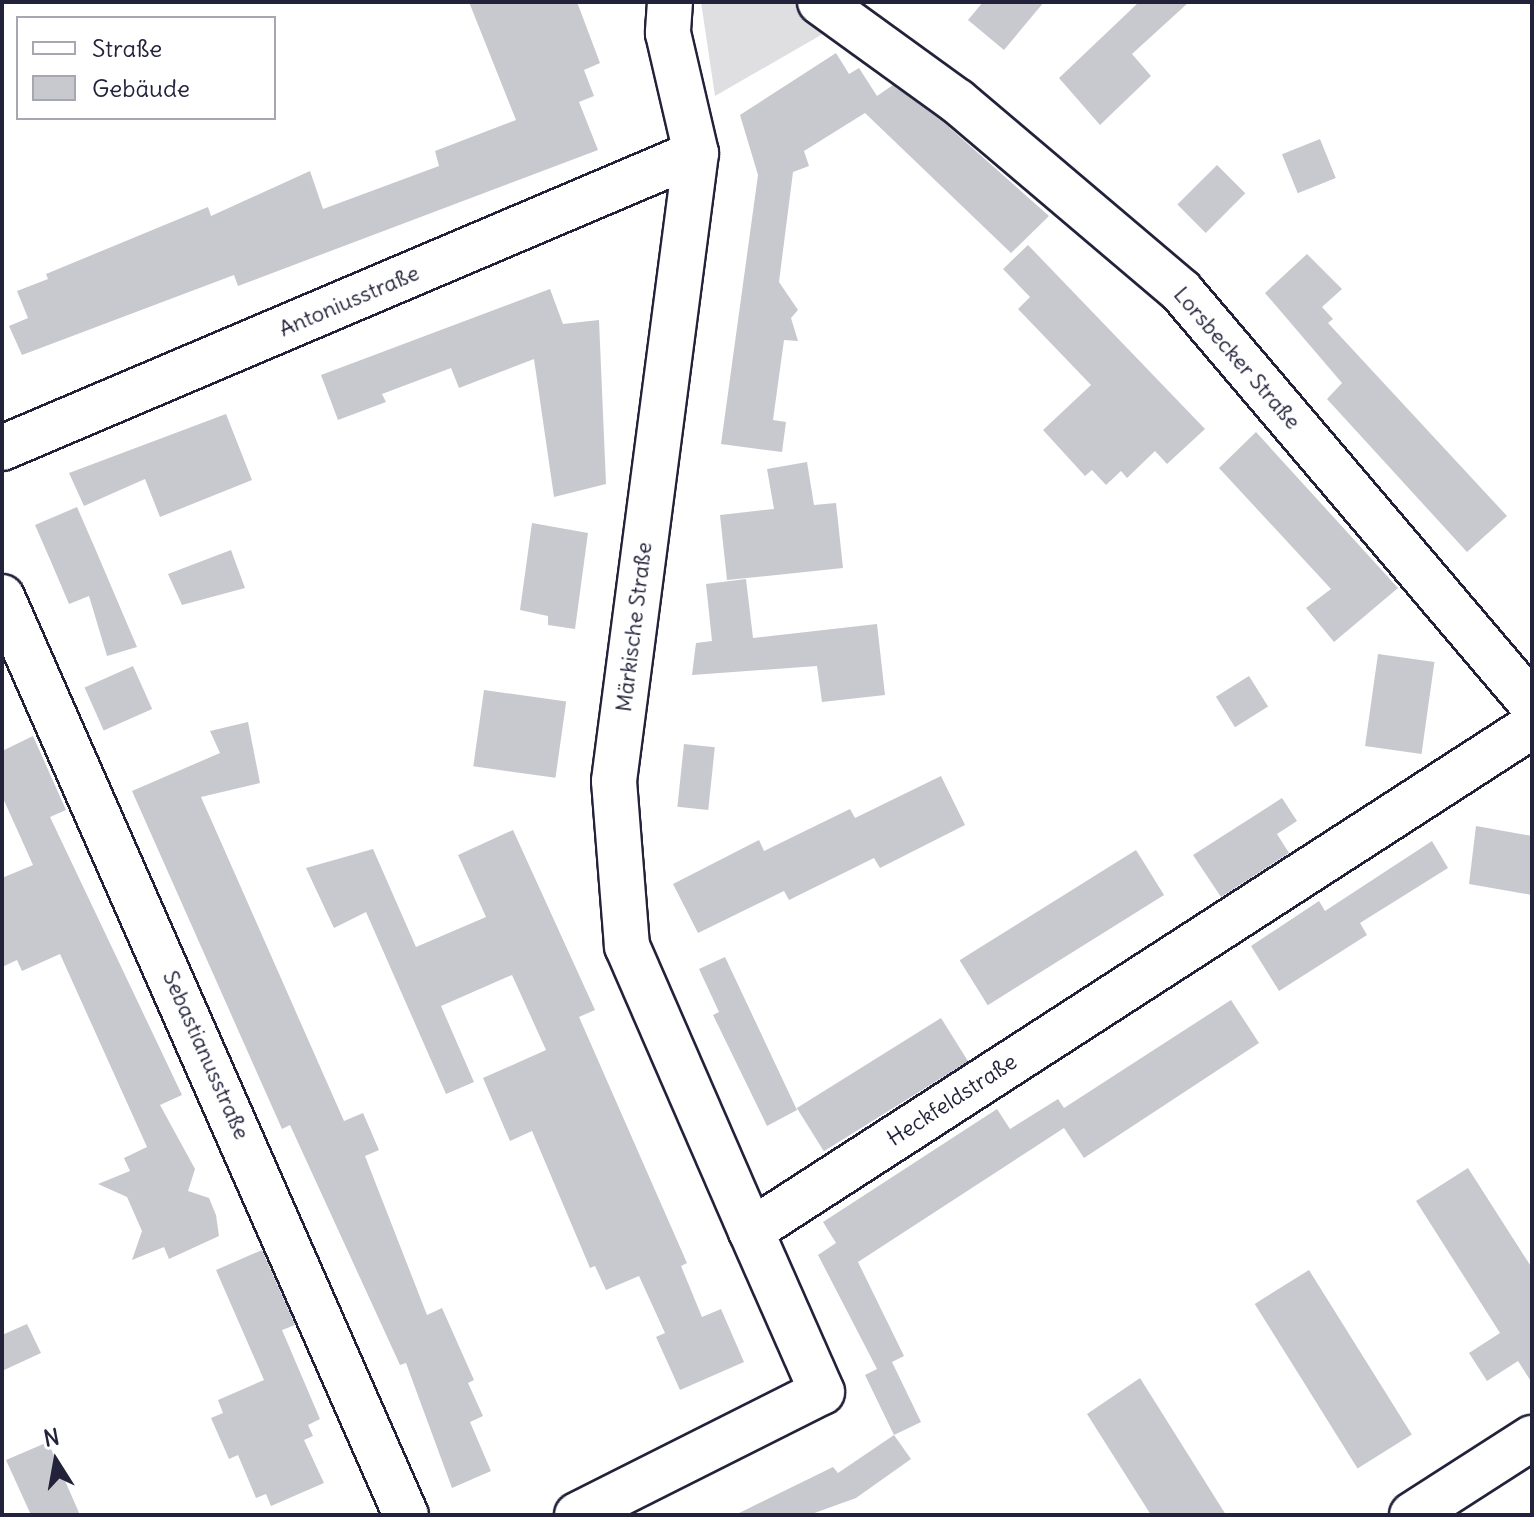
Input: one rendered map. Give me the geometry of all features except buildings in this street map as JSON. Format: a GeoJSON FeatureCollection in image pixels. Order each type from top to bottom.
{"type":"FeatureCollection","features":[{"type":"Feature","properties":{"kind":"street","name":"Märkische Straße"},"geometry":{"type":"LineString","coordinates":[[670,2],[668,33],[696,153],[614,781],[627,946],[751,1231]]}},
{"type":"Feature","properties":{"kind":"street","name":"Lorsbecker Straße"},"geometry":{"type":"LineString","coordinates":[[820,2],[957,101],[1181,291],[1532,704]]}},
{"type":"Feature","properties":{"kind":"street","name":"Antoniusstraße"},"geometry":{"type":"LineString","coordinates":[[2,448],[696,153]]}},
{"type":"Feature","properties":{"kind":"street","name":"Sebastianusstraße"},"geometry":{"type":"LineString","coordinates":[[2,597],[406,1515]]}},
{"type":"Feature","properties":{"kind":"street","name":"Heckfeldstraße"},"geometry":{"type":"LineString","coordinates":[[751,1231],[1532,726]]}},
{"type":"Feature","properties":{"kind":"street"},"geometry":{"type":"LineString","coordinates":[[600,1510],[822,1392],[751,1231]]}},
{"type":"Feature","properties":{"kind":"street"},"geometry":{"type":"LineString","coordinates":[[1412,1515],[1532,1438]]}},
{"type":"Feature","properties":{"kind":"shaded area"},"geometry":{"type":"Polygon","coordinates":[[[701,2],[795,2],[828,31],[715,96],[701,2]]]}}]}
